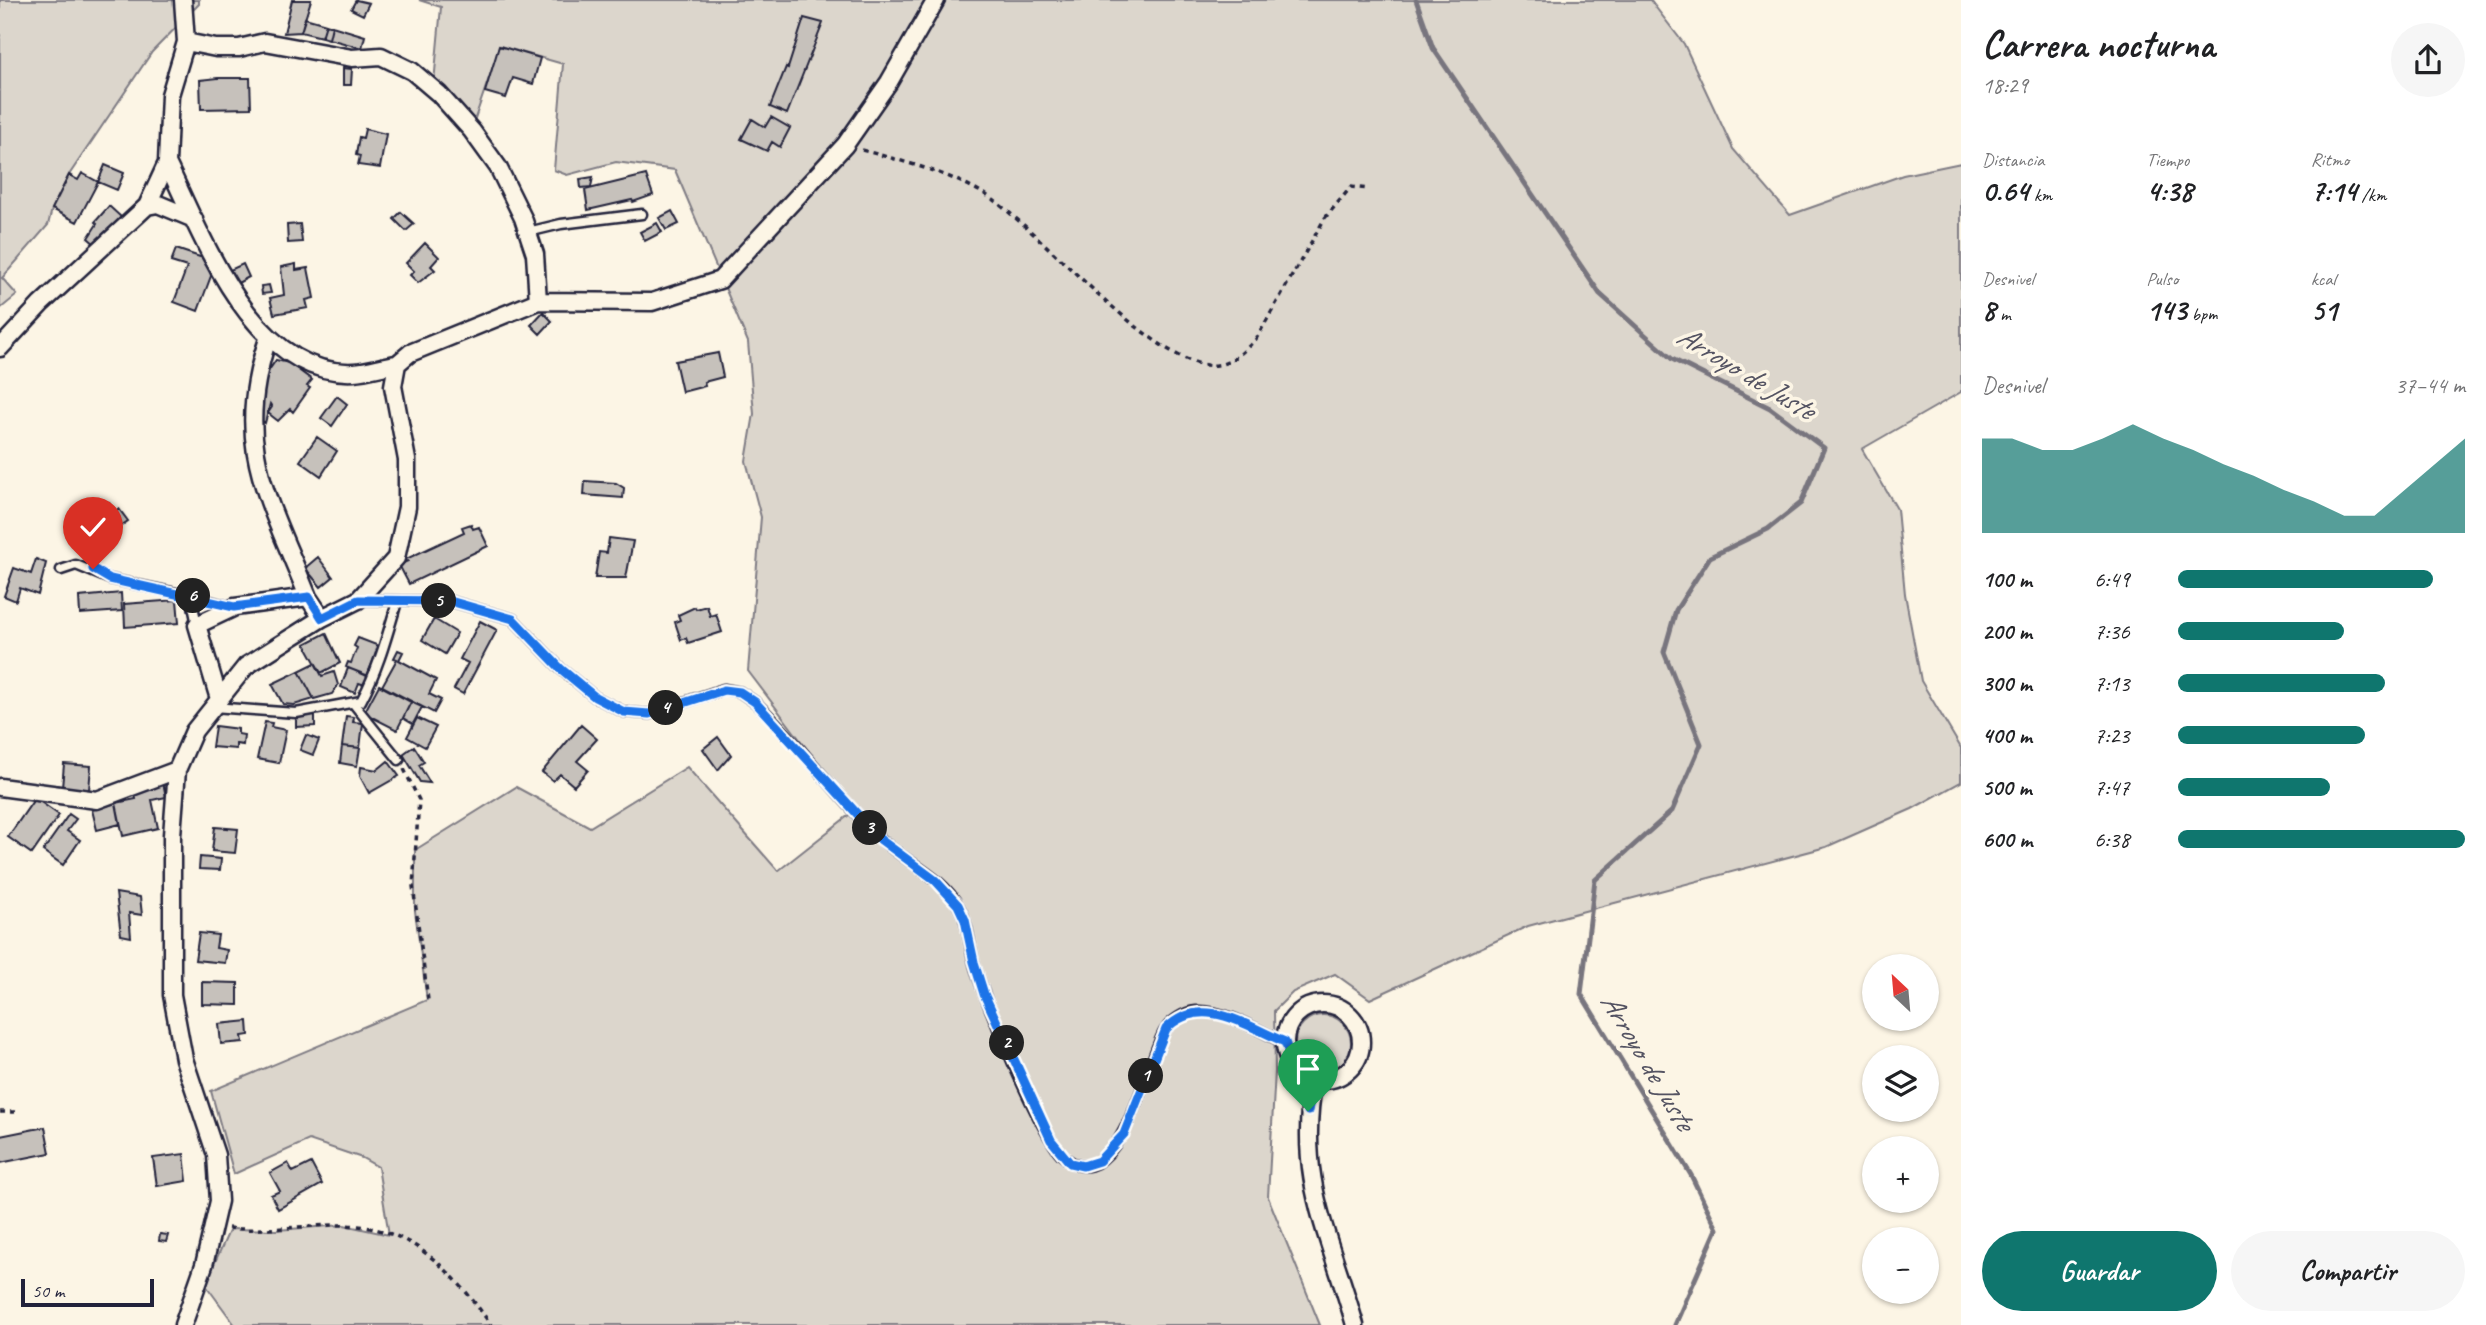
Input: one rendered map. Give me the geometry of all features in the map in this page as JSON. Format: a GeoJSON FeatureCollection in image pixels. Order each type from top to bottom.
{"type":"FeatureCollection","features":[{"type":"Feature","properties":{"kind":"street"},"geometry":{"type":"LineString","coordinates":[[0,348],[50,295],[146,206],[167,163],[170,95],[186,42],[183,0]]}},
{"type":"Feature","properties":{"kind":"street"},"geometry":{"type":"LineString","coordinates":[[167,163],[231,290],[268,339],[313,365],[353,372],[397,364],[410,353],[538,300],[652,302],[720,280],[845,145],[889,82],[936,0]]}},
{"type":"Feature","properties":{"kind":"street"},"geometry":{"type":"LineString","coordinates":[[186,42],[216,48],[239,48],[265,42],[352,58],[381,56],[412,71],[439,94],[498,167],[528,232],[535,254],[538,300]]}},
{"type":"Feature","properties":{"kind":"street"},"geometry":{"type":"LineString","coordinates":[[146,206],[158,204],[194,219]]}},
{"type":"Feature","properties":{"kind":"street"},"geometry":{"type":"LineString","coordinates":[[268,339],[253,400],[256,463],[309,597],[322,618]]}},
{"type":"Feature","properties":{"kind":"street"},"geometry":{"type":"LineString","coordinates":[[183,1325],[204,1265],[219,1201],[216,1155],[184,1059],[172,995],[172,835],[177,770],[194,731],[246,666],[322,618],[358,600],[396,558],[407,507],[407,460],[393,386],[397,364]]}},
{"type":"Feature","properties":{"kind":"street"},"geometry":{"type":"LineString","coordinates":[[216,703],[197,625],[234,607],[309,597]]}},
{"type":"Feature","properties":{"kind":"street"},"geometry":{"type":"LineString","coordinates":[[0,787],[97,800],[177,770]]}},
{"type":"Feature","properties":{"kind":"street"},"geometry":{"type":"LineString","coordinates":[[1333,1005],[1349,1013],[1359,1026],[1362,1045],[1356,1064],[1339,1077],[1314,1079],[1294,1067],[1285,1042],[1287,1029],[1296,1015],[1311,1006],[1333,1005]]}},
{"type":"Feature","properties":{"kind":"street"},"geometry":{"type":"LineString","coordinates":[[1314,1079],[1307,1122],[1313,1192],[1355,1325]]}},
{"type":"Feature","properties":{"kind":"lane"},"geometry":{"type":"LineString","coordinates":[[528,232],[561,224],[642,214]]}},
{"type":"Feature","properties":{"kind":"lane"},"geometry":{"type":"LineString","coordinates":[[61,570],[76,565],[110,579],[234,607]]}},
{"type":"Feature","properties":{"kind":"lane"},"geometry":{"type":"LineString","coordinates":[[191,596],[197,625]]}},
{"type":"Feature","properties":{"kind":"lane"},"geometry":{"type":"LineString","coordinates":[[358,600],[450,601],[513,619],[561,669],[595,697],[624,712],[649,714],[724,690],[740,692],[755,702],[881,840],[935,880],[958,905],[965,920],[984,994],[1051,1140],[1070,1163],[1083,1166],[1099,1161],[1117,1144],[1124,1134],[1158,1044],[1177,1017],[1194,1011],[1216,1013],[1285,1042]]}},
{"type":"Feature","properties":{"kind":"lane"},"geometry":{"type":"LineString","coordinates":[[216,703],[296,713],[361,701],[377,673],[379,657],[397,602]]}},
{"type":"Feature","properties":{"kind":"lane"},"geometry":{"type":"LineString","coordinates":[[353,703],[399,760]]}},
{"type":"Feature","properties":{"kind":"path"},"geometry":{"type":"LineString","coordinates":[[845,145],[919,166],[983,193],[1046,243],[1167,351],[1203,365],[1227,362],[1240,355],[1256,339],[1325,218],[1352,187],[1369,189]]}},
{"type":"Feature","properties":{"kind":"path"},"geometry":{"type":"LineString","coordinates":[[399,760],[419,800],[413,886],[428,1000]]}},
{"type":"Feature","properties":{"kind":"path"},"geometry":{"type":"LineString","coordinates":[[0,1112],[15,1112]]}},
{"type":"Feature","properties":{"kind":"path"},"geometry":{"type":"LineString","coordinates":[[213,1227],[276,1230],[344,1225],[408,1241],[440,1264],[465,1287],[491,1325]]}},
{"type":"Feature","properties":{"kind":"shaded area"},"geometry":{"type":"Polygon","coordinates":[[[0,0],[199,0],[199,4],[152,52],[69,175],[52,209],[48,225],[2,278],[17,295],[0,309],[0,0]]]}},
{"type":"Feature","properties":{"kind":"shaded area"},"geometry":{"type":"Polygon","coordinates":[[[419,0],[1650,0],[1684,44],[1733,149],[1790,215],[1903,175],[1961,163],[1961,392],[1862,449],[1897,509],[1905,594],[1921,681],[1961,748],[1961,782],[1912,809],[1826,847],[1528,926],[1370,999],[1335,974],[1293,992],[1274,1011],[1275,1071],[1268,1197],[1320,1325],[235,1325],[205,1284],[230,1229],[276,1230],[344,1225],[389,1235],[378,1167],[362,1158],[309,1140],[234,1174],[211,1091],[427,1000],[415,911],[415,850],[516,787],[590,827],[687,767],[778,871],[854,811],[748,671],[761,517],[746,461],[754,414],[748,342],[675,170],[616,162],[567,175],[554,170],[563,64],[500,46],[473,124],[434,83],[441,7],[419,0]]]}},
{"type":"Feature","properties":{"kind":"shaded area"},"geometry":{"type":"Polygon","coordinates":[[[1323,1015],[1338,1020],[1346,1028],[1351,1043],[1346,1058],[1338,1066],[1323,1071],[1308,1066],[1300,1058],[1295,1043],[1300,1028],[1308,1020],[1323,1015]]]}},
{"type":"Feature","properties":{"kind":"building"},"geometry":{"type":"Polygon","coordinates":[[[292,0],[311,0],[301,32],[284,33],[292,0]]]}},
{"type":"Feature","properties":{"kind":"building"},"geometry":{"type":"Polygon","coordinates":[[[356,0],[369,3],[363,15],[351,9],[356,0]]]}},
{"type":"Feature","properties":{"kind":"building"},"geometry":{"type":"Polygon","coordinates":[[[305,18],[326,24],[322,37],[301,32],[305,18]]]}},
{"type":"Feature","properties":{"kind":"building"},"geometry":{"type":"Polygon","coordinates":[[[804,18],[823,23],[787,114],[770,107],[786,67],[788,68],[804,18]]]}},
{"type":"Feature","properties":{"kind":"building"},"geometry":{"type":"Polygon","coordinates":[[[326,24],[332,26],[329,39],[322,37],[326,24]]]}},
{"type":"Feature","properties":{"kind":"building"},"geometry":{"type":"Polygon","coordinates":[[[332,26],[365,36],[362,48],[329,39],[332,26]]]}},
{"type":"Feature","properties":{"kind":"building"},"geometry":{"type":"Polygon","coordinates":[[[499,46],[540,58],[533,84],[513,78],[506,98],[485,92],[499,46]]]}},
{"type":"Feature","properties":{"kind":"building"},"geometry":{"type":"Polygon","coordinates":[[[343,68],[352,69],[351,85],[343,85],[343,68]]]}},
{"type":"Feature","properties":{"kind":"building"},"geometry":{"type":"Polygon","coordinates":[[[250,78],[251,108],[201,109],[200,80],[250,78]]]}},
{"type":"Feature","properties":{"kind":"building"},"geometry":{"type":"Polygon","coordinates":[[[771,117],[790,128],[780,147],[772,142],[767,151],[741,139],[752,119],[765,127],[771,117]]]}},
{"type":"Feature","properties":{"kind":"building"},"geometry":{"type":"Polygon","coordinates":[[[365,129],[386,134],[380,168],[358,165],[360,156],[356,155],[359,137],[363,138],[365,129]]]}},
{"type":"Feature","properties":{"kind":"building"},"geometry":{"type":"Polygon","coordinates":[[[105,165],[124,173],[117,190],[98,182],[105,165]]]}},
{"type":"Feature","properties":{"kind":"building"},"geometry":{"type":"Polygon","coordinates":[[[82,173],[98,182],[77,222],[52,209],[69,175],[78,180],[82,173]]]}},
{"type":"Feature","properties":{"kind":"building"},"geometry":{"type":"Polygon","coordinates":[[[646,175],[653,195],[633,202],[632,200],[588,210],[585,190],[646,175]]]}},
{"type":"Feature","properties":{"kind":"building"},"geometry":{"type":"Polygon","coordinates":[[[593,177],[591,187],[581,188],[580,179],[593,177]]]}},
{"type":"Feature","properties":{"kind":"building"},"geometry":{"type":"Polygon","coordinates":[[[109,206],[121,217],[96,245],[88,238],[97,224],[95,222],[109,206]]]}},
{"type":"Feature","properties":{"kind":"building"},"geometry":{"type":"Polygon","coordinates":[[[672,211],[679,224],[666,230],[659,218],[672,211]]]}},
{"type":"Feature","properties":{"kind":"building"},"geometry":{"type":"Polygon","coordinates":[[[401,212],[414,224],[406,231],[394,219],[401,212]]]}},
{"type":"Feature","properties":{"kind":"building"},"geometry":{"type":"Polygon","coordinates":[[[657,223],[662,232],[645,241],[640,232],[657,223]]]}},
{"type":"Feature","properties":{"kind":"building"},"geometry":{"type":"Polygon","coordinates":[[[300,224],[302,242],[288,243],[287,225],[300,224]]]}},
{"type":"Feature","properties":{"kind":"building"},"geometry":{"type":"Polygon","coordinates":[[[425,243],[439,257],[431,266],[435,270],[418,283],[410,275],[414,271],[406,263],[425,243]]]}},
{"type":"Feature","properties":{"kind":"building"},"geometry":{"type":"Polygon","coordinates":[[[176,249],[209,260],[211,276],[198,311],[174,302],[187,267],[171,262],[176,249]]]}},
{"type":"Feature","properties":{"kind":"building"},"geometry":{"type":"Polygon","coordinates":[[[243,264],[249,277],[236,284],[230,270],[243,264]]]}},
{"type":"Feature","properties":{"kind":"building"},"geometry":{"type":"Polygon","coordinates":[[[296,264],[296,270],[308,268],[314,298],[306,300],[308,308],[274,314],[270,298],[284,295],[281,267],[296,264]]]}},
{"type":"Feature","properties":{"kind":"building"},"geometry":{"type":"Polygon","coordinates":[[[269,285],[271,293],[262,294],[261,286],[269,285]]]}},
{"type":"Feature","properties":{"kind":"building"},"geometry":{"type":"Polygon","coordinates":[[[543,312],[552,321],[540,334],[531,325],[543,312]]]}},
{"type":"Feature","properties":{"kind":"building"},"geometry":{"type":"Polygon","coordinates":[[[718,353],[723,377],[704,382],[705,386],[682,392],[675,361],[718,353]]]}},
{"type":"Feature","properties":{"kind":"building"},"geometry":{"type":"Polygon","coordinates":[[[276,360],[289,363],[312,380],[307,386],[310,388],[293,412],[290,409],[278,421],[268,413],[272,407],[270,404],[265,423],[258,418],[259,405],[267,373],[276,360]]]}},
{"type":"Feature","properties":{"kind":"building"},"geometry":{"type":"Polygon","coordinates":[[[337,396],[347,404],[332,426],[321,418],[337,396]]]}},
{"type":"Feature","properties":{"kind":"building"},"geometry":{"type":"Polygon","coordinates":[[[317,437],[337,451],[321,476],[300,461],[317,437]]]}},
{"type":"Feature","properties":{"kind":"building"},"geometry":{"type":"Polygon","coordinates":[[[585,481],[616,483],[624,488],[623,498],[584,495],[585,481]]]}},
{"type":"Feature","properties":{"kind":"building"},"geometry":{"type":"Polygon","coordinates":[[[109,503],[115,512],[119,509],[128,521],[102,539],[87,518],[109,503]]]}},
{"type":"Feature","properties":{"kind":"building"},"geometry":{"type":"Polygon","coordinates":[[[471,524],[473,529],[479,527],[488,546],[409,584],[399,565],[408,561],[406,559],[464,532],[462,527],[471,524]]]}},
{"type":"Feature","properties":{"kind":"building"},"geometry":{"type":"Polygon","coordinates":[[[609,538],[633,541],[626,578],[595,578],[599,552],[607,553],[609,538]]]}},
{"type":"Feature","properties":{"kind":"building"},"geometry":{"type":"Polygon","coordinates":[[[318,557],[333,577],[321,587],[305,568],[318,557]]]}},
{"type":"Feature","properties":{"kind":"building"},"geometry":{"type":"Polygon","coordinates":[[[36,559],[46,563],[38,595],[20,588],[16,601],[4,596],[14,568],[31,574],[36,559]]]}},
{"type":"Feature","properties":{"kind":"building"},"geometry":{"type":"Polygon","coordinates":[[[121,593],[122,611],[80,614],[79,597],[121,593]]]}},
{"type":"Feature","properties":{"kind":"building"},"geometry":{"type":"Polygon","coordinates":[[[177,600],[179,623],[125,627],[124,604],[177,600]]]}},
{"type":"Feature","properties":{"kind":"building"},"geometry":{"type":"Polygon","coordinates":[[[707,606],[710,616],[716,614],[722,632],[688,643],[686,638],[681,640],[675,622],[680,620],[678,615],[695,607],[707,606]]]}},
{"type":"Feature","properties":{"kind":"building"},"geometry":{"type":"Polygon","coordinates":[[[434,619],[457,633],[445,654],[422,640],[434,619]]]}},
{"type":"Feature","properties":{"kind":"building"},"geometry":{"type":"Polygon","coordinates":[[[480,621],[497,630],[463,694],[454,689],[468,663],[460,659],[480,621]]]}},
{"type":"Feature","properties":{"kind":"building"},"geometry":{"type":"Polygon","coordinates":[[[326,633],[340,663],[321,673],[305,644],[326,633]]]}},
{"type":"Feature","properties":{"kind":"building"},"geometry":{"type":"Polygon","coordinates":[[[358,638],[379,646],[367,676],[346,667],[348,662],[351,663],[358,638]]]}},
{"type":"Feature","properties":{"kind":"building"},"geometry":{"type":"Polygon","coordinates":[[[398,650],[403,652],[399,660],[436,680],[429,694],[441,700],[434,713],[382,686],[397,659],[394,658],[398,650]]]}},
{"type":"Feature","properties":{"kind":"building"},"geometry":{"type":"Polygon","coordinates":[[[315,663],[322,676],[334,672],[338,685],[332,694],[314,699],[299,671],[315,663]]]}},
{"type":"Feature","properties":{"kind":"building"},"geometry":{"type":"Polygon","coordinates":[[[348,668],[369,676],[365,685],[359,683],[355,693],[341,687],[348,668]]]}},
{"type":"Feature","properties":{"kind":"building"},"geometry":{"type":"Polygon","coordinates":[[[299,671],[314,699],[294,705],[283,704],[272,684],[299,671]]]}},
{"type":"Feature","properties":{"kind":"building"},"geometry":{"type":"Polygon","coordinates":[[[379,685],[411,702],[397,730],[364,713],[379,685]]]}},
{"type":"Feature","properties":{"kind":"building"},"geometry":{"type":"Polygon","coordinates":[[[411,702],[422,707],[413,724],[403,718],[411,702]]]}},
{"type":"Feature","properties":{"kind":"building"},"geometry":{"type":"Polygon","coordinates":[[[315,713],[315,726],[296,727],[296,714],[315,713]]]}},
{"type":"Feature","properties":{"kind":"building"},"geometry":{"type":"Polygon","coordinates":[[[346,716],[354,717],[353,722],[363,723],[360,748],[342,746],[346,716]]]}},
{"type":"Feature","properties":{"kind":"building"},"geometry":{"type":"Polygon","coordinates":[[[417,718],[436,727],[425,747],[407,737],[417,718]]]}},
{"type":"Feature","properties":{"kind":"building"},"geometry":{"type":"Polygon","coordinates":[[[265,722],[272,723],[271,727],[286,730],[279,763],[257,759],[265,722]]]}},
{"type":"Feature","properties":{"kind":"building"},"geometry":{"type":"Polygon","coordinates":[[[581,725],[597,739],[577,761],[588,770],[574,786],[560,774],[553,781],[542,772],[581,725]]]}},
{"type":"Feature","properties":{"kind":"building"},"geometry":{"type":"Polygon","coordinates":[[[215,726],[238,729],[238,734],[244,735],[243,745],[236,744],[236,749],[212,747],[215,726]]]}},
{"type":"Feature","properties":{"kind":"building"},"geometry":{"type":"Polygon","coordinates":[[[306,735],[319,740],[313,755],[300,750],[306,735]]]}},
{"type":"Feature","properties":{"kind":"building"},"geometry":{"type":"Polygon","coordinates":[[[718,737],[731,755],[718,770],[703,749],[718,737]]]}},
{"type":"Feature","properties":{"kind":"building"},"geometry":{"type":"Polygon","coordinates":[[[342,746],[360,748],[357,766],[340,763],[342,746]]]}},
{"type":"Feature","properties":{"kind":"building"},"geometry":{"type":"Polygon","coordinates":[[[414,746],[424,762],[419,765],[430,783],[420,782],[403,754],[414,746]]]}},
{"type":"Feature","properties":{"kind":"building"},"geometry":{"type":"Polygon","coordinates":[[[388,761],[399,776],[369,793],[360,776],[361,767],[377,770],[388,761]]]}},
{"type":"Feature","properties":{"kind":"building"},"geometry":{"type":"Polygon","coordinates":[[[64,764],[91,766],[89,790],[62,788],[64,764]]]}},
{"type":"Feature","properties":{"kind":"building"},"geometry":{"type":"Polygon","coordinates":[[[163,782],[166,797],[152,800],[158,828],[123,836],[116,803],[136,799],[134,789],[163,782]]]}},
{"type":"Feature","properties":{"kind":"building"},"geometry":{"type":"Polygon","coordinates":[[[35,798],[59,815],[32,854],[8,837],[35,798]]]}},
{"type":"Feature","properties":{"kind":"building"},"geometry":{"type":"Polygon","coordinates":[[[116,803],[120,824],[97,830],[92,810],[116,803]]]}},
{"type":"Feature","properties":{"kind":"building"},"geometry":{"type":"Polygon","coordinates":[[[69,814],[76,819],[67,831],[80,840],[63,865],[43,851],[69,814]]]}},
{"type":"Feature","properties":{"kind":"building"},"geometry":{"type":"Polygon","coordinates":[[[215,827],[238,829],[235,853],[212,851],[215,827]]]}},
{"type":"Feature","properties":{"kind":"building"},"geometry":{"type":"Polygon","coordinates":[[[200,857],[221,859],[220,870],[199,869],[200,857]]]}},
{"type":"Feature","properties":{"kind":"building"},"geometry":{"type":"Polygon","coordinates":[[[116,893],[140,897],[142,915],[129,913],[131,937],[121,935],[116,893]]]}},
{"type":"Feature","properties":{"kind":"building"},"geometry":{"type":"Polygon","coordinates":[[[199,933],[218,935],[216,948],[227,950],[225,963],[195,960],[199,933]]]}},
{"type":"Feature","properties":{"kind":"building"},"geometry":{"type":"Polygon","coordinates":[[[202,982],[238,983],[238,1005],[202,1004],[202,982]]]}},
{"type":"Feature","properties":{"kind":"building"},"geometry":{"type":"Polygon","coordinates":[[[248,1021],[249,1035],[242,1036],[243,1042],[221,1044],[219,1024],[248,1021]]]}},
{"type":"Feature","properties":{"kind":"building"},"geometry":{"type":"Polygon","coordinates":[[[45,1127],[50,1153],[0,1163],[0,1136],[45,1127]]]}},
{"type":"Feature","properties":{"kind":"building"},"geometry":{"type":"Polygon","coordinates":[[[184,1154],[187,1181],[157,1186],[153,1158],[184,1154]]]}},
{"type":"Feature","properties":{"kind":"building"},"geometry":{"type":"Polygon","coordinates":[[[288,1163],[293,1172],[311,1163],[322,1184],[278,1209],[271,1195],[280,1191],[270,1173],[288,1163]]]}},
{"type":"Feature","properties":{"kind":"building"},"geometry":{"type":"Polygon","coordinates":[[[160,1234],[168,1235],[166,1242],[159,1241],[160,1234]]]}},
{"type":"Feature","properties":{"kind":"waterway","name":"Arroyo de Juste"},"geometry":{"type":"LineString","coordinates":[[1416,0],[1433,48],[1600,294],[1672,359],[1770,408],[1824,448],[1801,503],[1768,529],[1710,557],[1676,610],[1664,652],[1701,744],[1672,811],[1595,880],[1581,994],[1691,1175],[1717,1229],[1675,1325]]}},
{"type":"Feature","properties":{"kind":"route"},"geometry":{"type":"LineString","coordinates":[[93,569],[110,579],[234,607],[309,597],[322,618],[358,600],[450,601],[513,619],[561,669],[595,697],[624,712],[649,714],[724,690],[740,692],[772,719],[881,840],[935,880],[958,905],[965,920],[984,994],[1051,1140],[1058,1152],[1070,1163],[1083,1166],[1099,1161],[1109,1154],[1124,1134],[1166,1029],[1177,1017],[1194,1011],[1216,1013],[1285,1042],[1287,1055],[1294,1067],[1314,1079],[1308,1111]]}}]}
